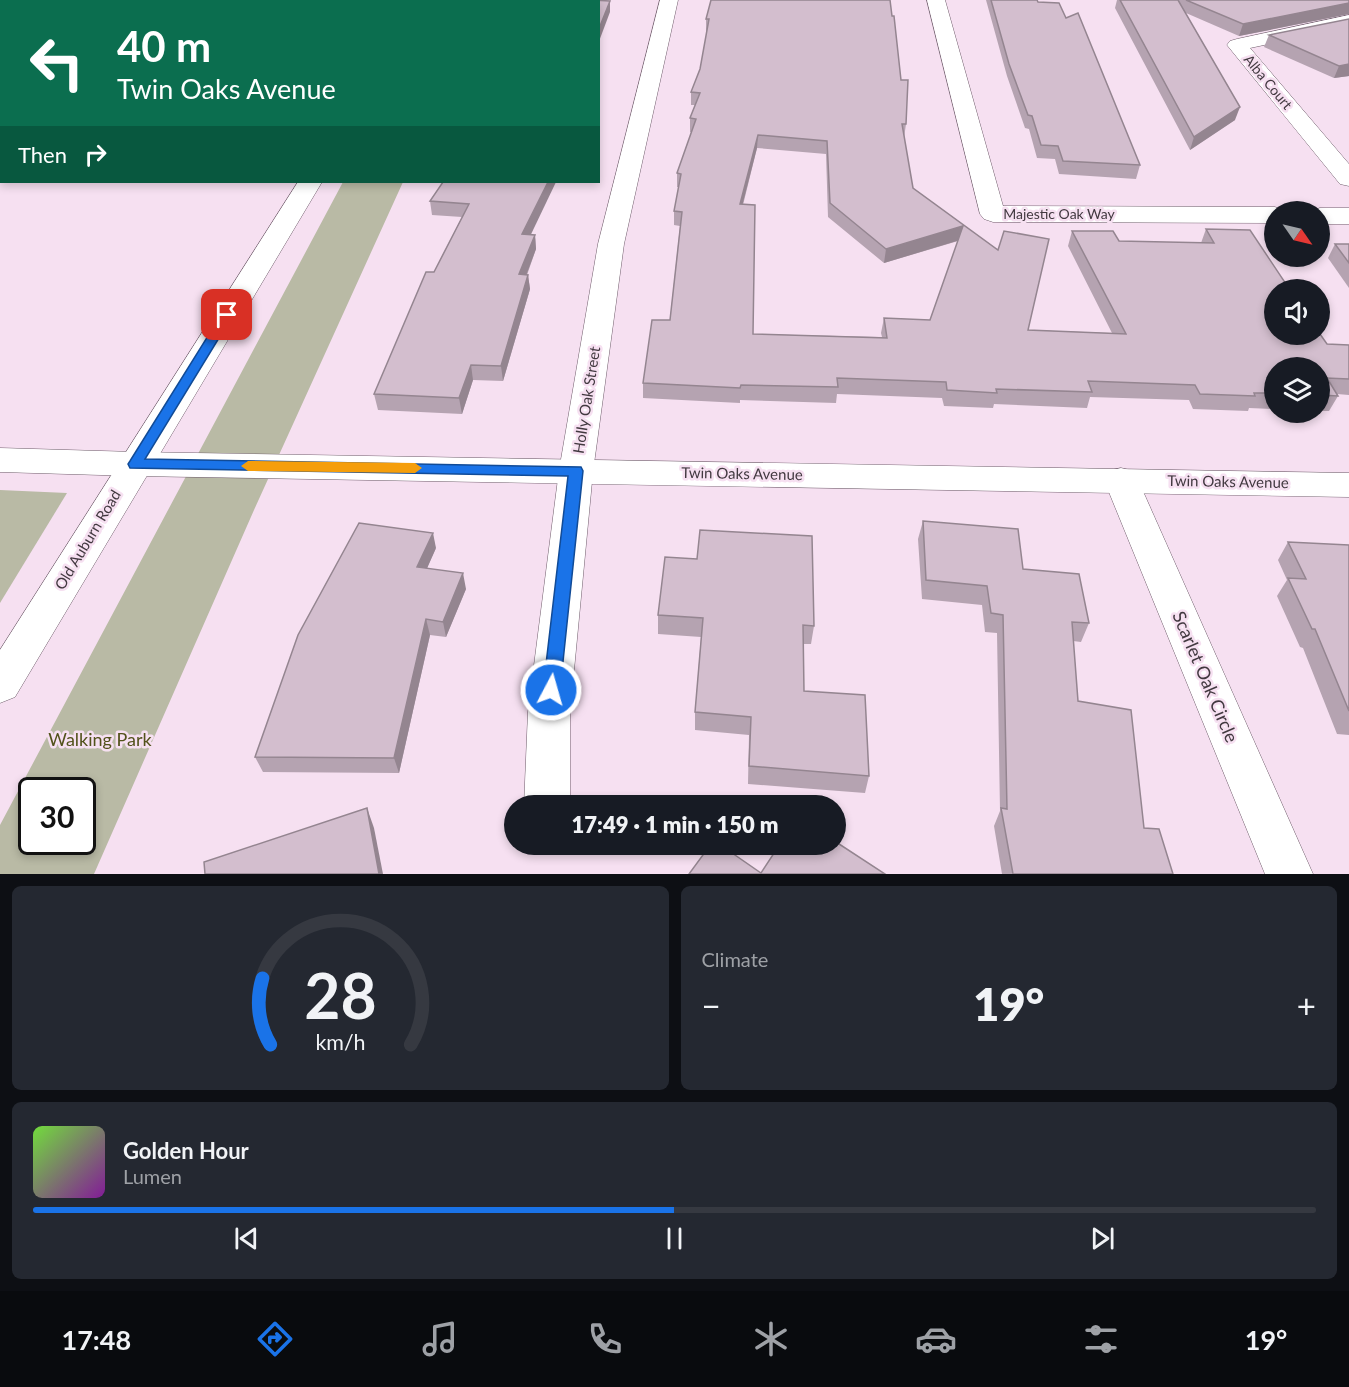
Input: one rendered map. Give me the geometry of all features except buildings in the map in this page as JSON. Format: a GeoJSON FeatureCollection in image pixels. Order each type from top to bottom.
{"type":"FeatureCollection","features":[{"type":"Feature","properties":{"kind":"street","name":"Holly Oak Street"},"geometry":{"type":"LineString","coordinates":[[547,795],[549,712],[576,471],[611,244],[669,0]]}},
{"type":"Feature","properties":{"kind":"street","name":"Majestic Oak Way"},"geometry":{"type":"LineString","coordinates":[[936,0],[993,214],[1264,215]]}},
{"type":"Feature","properties":{"kind":"street","name":"Alba Court"},"geometry":{"type":"LineString","coordinates":[[1349,21],[1237,45],[1349,179]]}},
{"type":"Feature","properties":{"kind":"street","name":"Old Auburn Road"},"geometry":{"type":"LineString","coordinates":[[0,685],[309,183]]}},
{"type":"Feature","properties":{"kind":"street"},"geometry":{"type":"LineString","coordinates":[[1330,216],[1349,216]]}},
{"type":"Feature","properties":{"kind":"street","name":"Twin Oaks Avenue"},"geometry":{"type":"LineString","coordinates":[[0,460],[1349,484]]}},
{"type":"Feature","properties":{"kind":"street","name":"Scarlet Oak Circle"},"geometry":{"type":"LineString","coordinates":[[1121,480],[1289,874]]}},
{"type":"Feature","properties":{"kind":"green space","name":"Walking Park"},"geometry":{"type":"Polygon","coordinates":[[[342,183],[403,183],[254,510],[94,874],[0,874],[0,825],[18,791],[18,855],[96,855],[96,777],[26,777],[342,183]]]}},
{"type":"Feature","properties":{"kind":"green space"},"geometry":{"type":"Polygon","coordinates":[[[0,490],[67,493],[0,603],[0,490]]]}},
{"type":"Feature","properties":{"kind":"slow traffic"},"geometry":{"type":"LineString","coordinates":[[248,466],[415,468]]}},
{"type":"Feature","properties":{"kind":"route"},"geometry":{"type":"LineString","coordinates":[[227,315],[135,464],[576,471],[551,690]]}}]}
